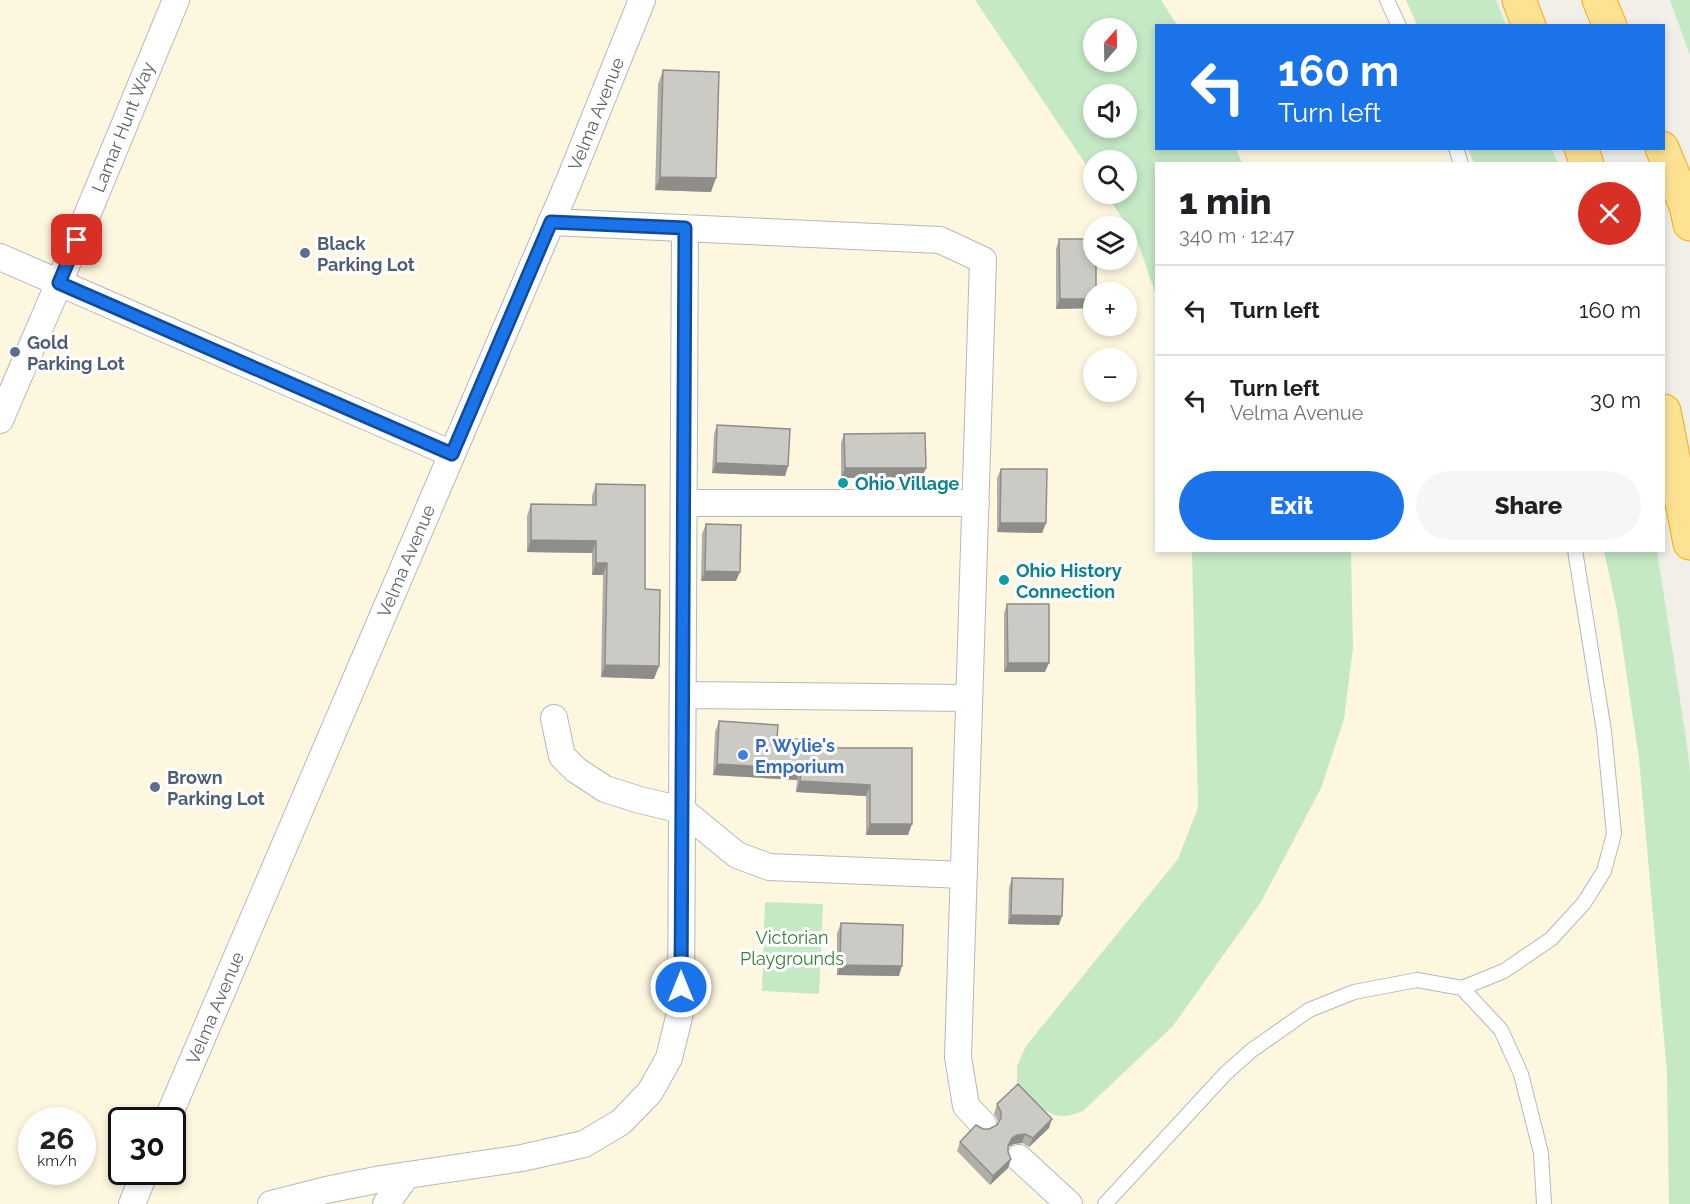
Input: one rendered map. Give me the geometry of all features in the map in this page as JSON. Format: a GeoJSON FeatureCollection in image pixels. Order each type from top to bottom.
{"type":"FeatureCollection","features":[{"type":"Feature","properties":{"kind":"highway"},"geometry":{"type":"LineString","coordinates":[[1519,0],[1528,24]]}},
{"type":"Feature","properties":{"kind":"highway"},"geometry":{"type":"LineString","coordinates":[[1599,0],[1609,24]]}},
{"type":"Feature","properties":{"kind":"highway"},"geometry":{"type":"LineString","coordinates":[[1663,150],[1686,206],[1690,224]]}},
{"type":"Feature","properties":{"kind":"highway"},"geometry":{"type":"LineString","coordinates":[[1665,416],[1690,543]]}},
{"type":"Feature","properties":{"kind":"street","name":"Lamar Hunt Way"},"geometry":{"type":"LineString","coordinates":[[0,420],[176,0]]}},
{"type":"Feature","properties":{"kind":"street","name":"Velma Avenue"},"geometry":{"type":"LineString","coordinates":[[173,1107],[551,222],[642,0]]}},
{"type":"Feature","properties":{"kind":"street"},"geometry":{"type":"LineString","coordinates":[[551,222],[940,240],[983,260],[958,1057],[966,1106],[983,1124]]}},
{"type":"Feature","properties":{"kind":"street"},"geometry":{"type":"LineString","coordinates":[[271,1204],[320,1199],[407,1175],[522,1158],[584,1144],[621,1122],[650,1092],[669,1058],[681,1009],[685,228]]}},
{"type":"Feature","properties":{"kind":"street"},"geometry":{"type":"LineString","coordinates":[[0,257],[452,454]]}},
{"type":"Feature","properties":{"kind":"street"},"geometry":{"type":"LineString","coordinates":[[684,503],[976,502]]}},
{"type":"Feature","properties":{"kind":"street"},"geometry":{"type":"LineString","coordinates":[[683,695],[969,698]]}},
{"type":"Feature","properties":{"kind":"street"},"geometry":{"type":"LineString","coordinates":[[554,718],[562,756],[576,770],[605,789],[682,810],[737,855],[769,867],[964,875]]}},
{"type":"Feature","properties":{"kind":"street"},"geometry":{"type":"LineString","coordinates":[[1019,1158],[1069,1204]]}},
{"type":"Feature","properties":{"kind":"street"},"geometry":{"type":"LineString","coordinates":[[386,1204],[407,1175]]}},
{"type":"Feature","properties":{"kind":"street"},"geometry":{"type":"LineString","coordinates":[[132,1204],[140,1185]]}},
{"type":"Feature","properties":{"kind":"lane"},"geometry":{"type":"LineString","coordinates":[[1387,0],[1398,24]]}},
{"type":"Feature","properties":{"kind":"lane"},"geometry":{"type":"LineString","coordinates":[[1105,1204],[1226,1072],[1252,1050],[1309,1010],[1354,992],[1417,980],[1462,988],[1504,971],[1551,939],[1584,903],[1604,871],[1614,834],[1604,731],[1575,552]]}},
{"type":"Feature","properties":{"kind":"lane"},"geometry":{"type":"LineString","coordinates":[[1462,988],[1501,1030],[1521,1074],[1540,1154],[1544,1204]]}},
{"type":"Feature","properties":{"kind":"shaded area","name":"Ohio History Connection"},"geometry":{"type":"Polygon","coordinates":[[[0,0],[1406,0],[1417,24],[1155,24],[1155,150],[1469,150],[1474,162],[1155,162],[1155,552],[1604,552],[1617,610],[1639,758],[1667,1072],[1669,1204],[0,1204],[0,0]]]}},
{"type":"Feature","properties":{"kind":"green space"},"geometry":{"type":"Polygon","coordinates":[[[975,0],[1161,0],[1176,24],[1155,24],[1155,150],[1236,150],[1242,162],[1155,162],[1155,292],[1137,240],[1137,216],[1121,216],[1113,204],[1137,204],[1137,150],[1083,150],[1083,160],[975,0]]]}},
{"type":"Feature","properties":{"kind":"green space"},"geometry":{"type":"Polygon","coordinates":[[[1406,0],[1496,0],[1506,24],[1417,24],[1406,0]]]}},
{"type":"Feature","properties":{"kind":"green space"},"geometry":{"type":"Polygon","coordinates":[[[1670,0],[1690,0],[1690,55],[1670,0]]]}},
{"type":"Feature","properties":{"kind":"green space"},"geometry":{"type":"Polygon","coordinates":[[[1468,150],[1552,150],[1558,162],[1474,162],[1468,150]]]}},
{"type":"Feature","properties":{"kind":"green space"},"geometry":{"type":"Polygon","coordinates":[[[1192,552],[1351,552],[1353,648],[1344,719],[1321,788],[1261,902],[1173,1026],[1083,1111],[1064,1116],[1044,1110],[1017,1085],[1017,1066],[1026,1046],[1178,859],[1198,808],[1192,552]]]}},
{"type":"Feature","properties":{"kind":"green space"},"geometry":{"type":"Polygon","coordinates":[[[1604,552],[1657,552],[1690,771],[1690,1204],[1669,1204],[1667,1072],[1639,758],[1617,610],[1604,552]]]}},
{"type":"Feature","properties":{"kind":"green space","name":"Victorian Playgrounds"},"geometry":{"type":"Polygon","coordinates":[[[765,902],[823,904],[819,994],[762,991],[765,902]]]}},
{"type":"Feature","properties":{"kind":"building"},"geometry":{"type":"Polygon","coordinates":[[[663,70],[719,72],[716,178],[660,177],[663,70]]]}},
{"type":"Feature","properties":{"kind":"building"},"geometry":{"type":"Polygon","coordinates":[[[1059,239],[1083,239],[1083,270],[1096,270],[1096,282],[1083,282],[1083,299],[1060,299],[1059,239]]]}},
{"type":"Feature","properties":{"kind":"building"},"geometry":{"type":"Polygon","coordinates":[[[717,425],[790,429],[788,466],[716,463],[717,425]]]}},
{"type":"Feature","properties":{"kind":"building"},"geometry":{"type":"Polygon","coordinates":[[[925,433],[926,468],[845,468],[844,434],[925,433]]]}},
{"type":"Feature","properties":{"kind":"building"},"geometry":{"type":"Polygon","coordinates":[[[1001,469],[1047,469],[1046,523],[1000,523],[1001,469]]]}},
{"type":"Feature","properties":{"kind":"building"},"geometry":{"type":"Polygon","coordinates":[[[596,484],[645,485],[645,589],[660,590],[659,666],[605,665],[607,563],[596,563],[596,541],[531,540],[531,504],[596,505],[596,484]]]}},
{"type":"Feature","properties":{"kind":"building"},"geometry":{"type":"Polygon","coordinates":[[[706,524],[741,525],[740,572],[705,571],[706,524]]]}},
{"type":"Feature","properties":{"kind":"building"},"geometry":{"type":"Polygon","coordinates":[[[1007,604],[1049,604],[1049,663],[1008,663],[1007,604]]]}},
{"type":"Feature","properties":{"kind":"building"},"geometry":{"type":"Polygon","coordinates":[[[719,721],[778,725],[777,738],[836,742],[836,748],[912,748],[912,824],[870,824],[870,785],[800,781],[801,769],[717,764],[719,721]]]}},
{"type":"Feature","properties":{"kind":"building"},"geometry":{"type":"Polygon","coordinates":[[[1012,878],[1063,879],[1062,916],[1011,915],[1012,878]]]}},
{"type":"Feature","properties":{"kind":"building"},"geometry":{"type":"Polygon","coordinates":[[[841,923],[903,925],[902,966],[840,965],[841,923]]]}},
{"type":"Feature","properties":{"kind":"building"},"geometry":{"type":"Polygon","coordinates":[[[1018,1084],[1052,1119],[1033,1138],[1025,1134],[1012,1138],[1008,1146],[1011,1159],[993,1176],[960,1142],[976,1125],[989,1129],[997,1125],[1001,1112],[997,1104],[1018,1084]]]}},
{"type":"Feature","properties":{"kind":"place","name":"Black Parking Lot"},"geometry":{"type":"Point","coordinates":[305,253]}},
{"type":"Feature","properties":{"kind":"place","name":"Gold Parking Lot"},"geometry":{"type":"Point","coordinates":[15,352]}},
{"type":"Feature","properties":{"kind":"place","name":"Ohio Village"},"geometry":{"type":"Point","coordinates":[843,483]}},
{"type":"Feature","properties":{"kind":"place","name":"Ohio History Connection"},"geometry":{"type":"Point","coordinates":[1004,580]}},
{"type":"Feature","properties":{"kind":"place","name":"P. Wylie's Emporium"},"geometry":{"type":"Point","coordinates":[743,755]}},
{"type":"Feature","properties":{"kind":"place","name":"Brown Parking Lot"},"geometry":{"type":"Point","coordinates":[155,787]}},
{"type":"Feature","properties":{"kind":"route"},"geometry":{"type":"LineString","coordinates":[[77,240],[59,283],[452,454],[551,222],[685,228],[681,987]]}}]}
